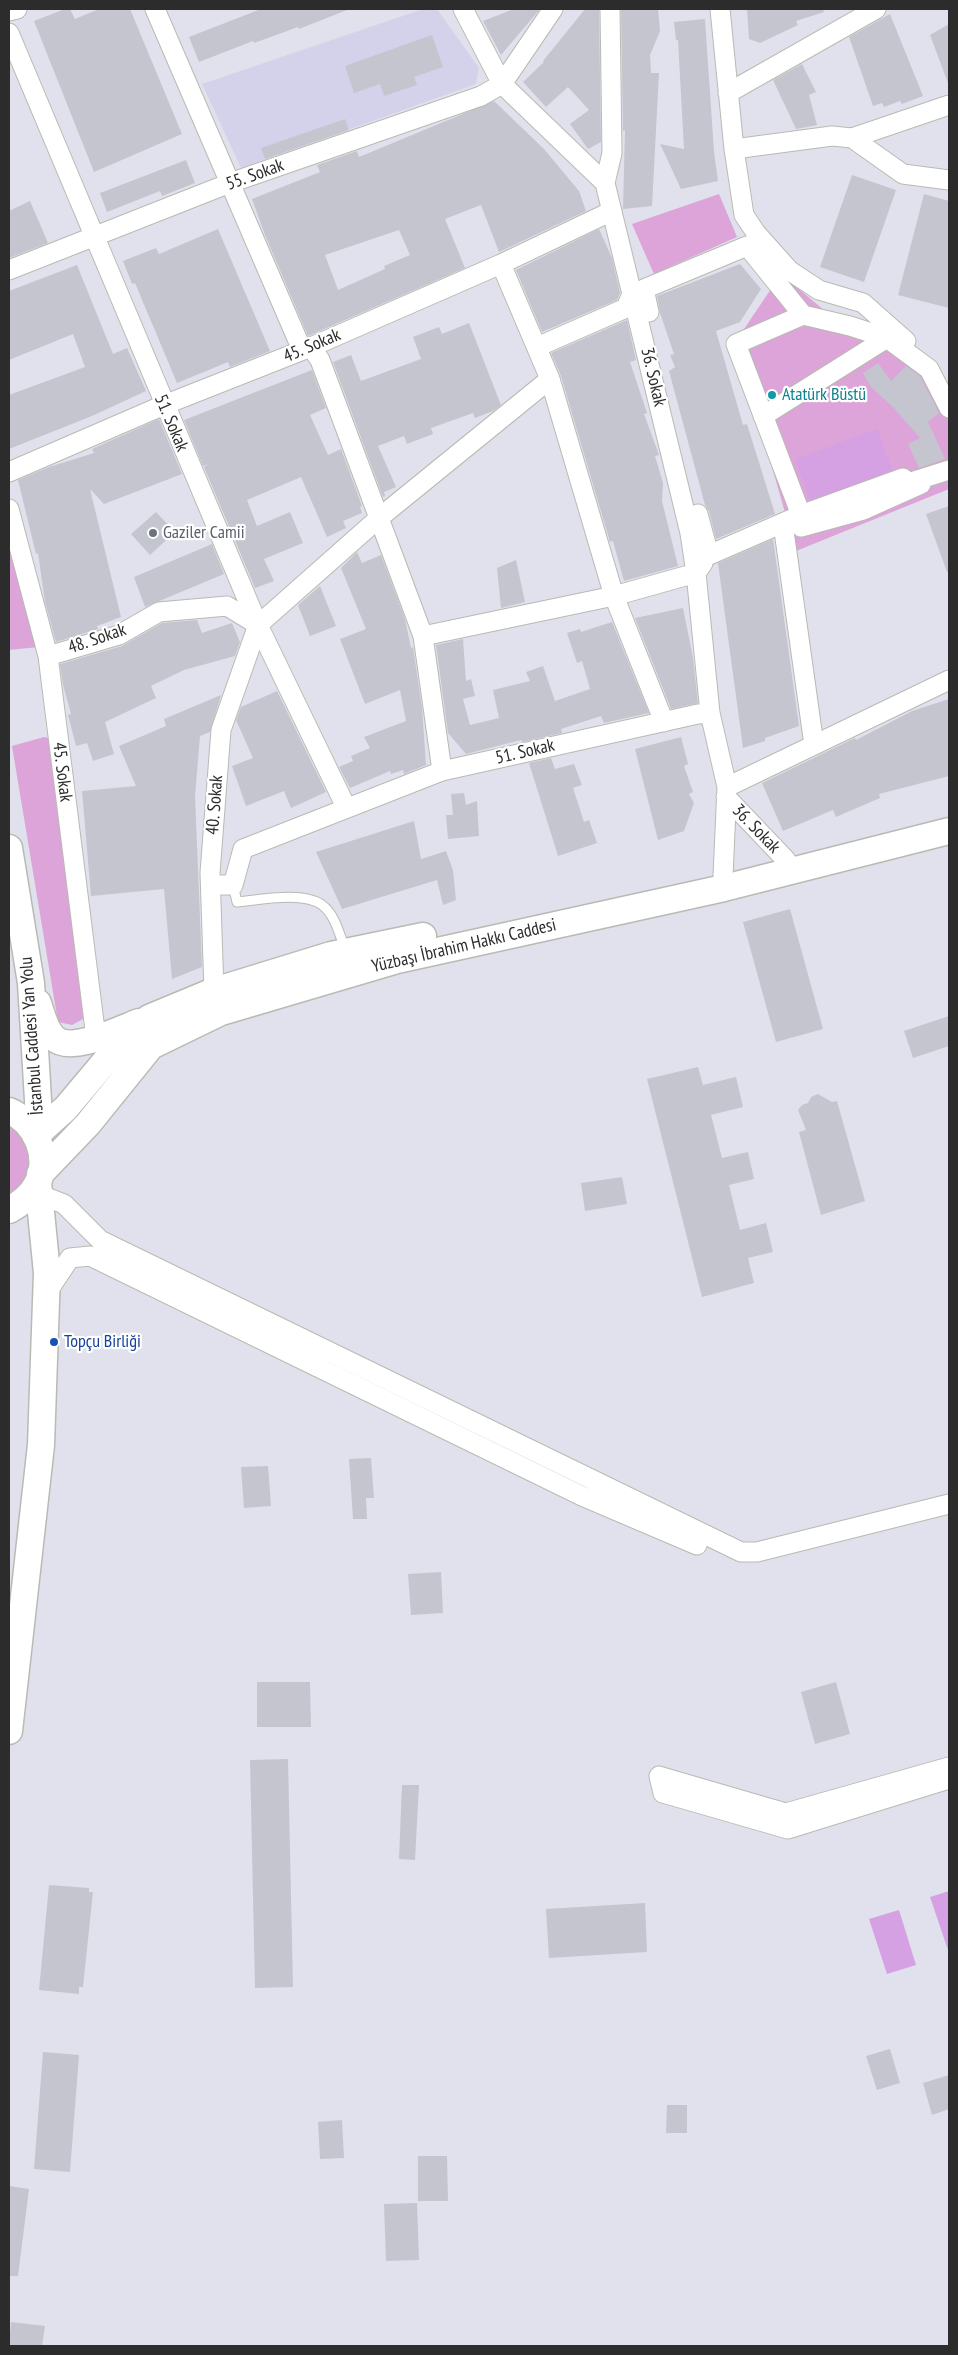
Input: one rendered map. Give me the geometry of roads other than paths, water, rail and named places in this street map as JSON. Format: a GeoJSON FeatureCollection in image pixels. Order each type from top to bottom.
{"type":"FeatureCollection","features":[{"type":"Feature","properties":{"kind":"main road","name":"Yüzbaşı İbrahim Hakkı Caddesi"},"geometry":{"type":"LineString","coordinates":[[36,1135],[66,1108],[108,1058],[149,1018],[214,991],[346,952],[723,876],[786,860],[949,813]]}},
{"type":"Feature","properties":{"kind":"main road","name":"Yüzbaşı İbrahim Hakkı Caddesi"},"geometry":{"type":"LineString","coordinates":[[9,1210],[21,1203],[40,1184],[152,1046],[221,1012],[397,960],[724,888],[949,831]]}},
{"type":"Feature","properties":{"kind":"main road","name":"İstanbul Caddesi Yan Yolu"},"geometry":{"type":"LineString","coordinates":[[9,848],[32,983],[39,1117],[36,1135]]}},
{"type":"Feature","properties":{"kind":"main road"},"geometry":{"type":"LineString","coordinates":[[32,983],[44,1020],[56,1040],[67,1044],[96,1038],[149,1018]]}},
{"type":"Feature","properties":{"kind":"main road"},"geometry":{"type":"LineString","coordinates":[[9,1111],[29,1125],[36,1135],[42,1156],[40,1184],[47,1273],[41,1445],[9,1731]]}},
{"type":"Feature","properties":{"kind":"street"},"geometry":{"type":"LineString","coordinates":[[9,12],[17,9]]}},
{"type":"Feature","properties":{"kind":"street"},"geometry":{"type":"LineString","coordinates":[[155,9],[230,183],[306,349],[320,360],[422,636],[442,771]]}},
{"type":"Feature","properties":{"kind":"street"},"geometry":{"type":"LineString","coordinates":[[463,9],[502,84],[605,183]]}},
{"type":"Feature","properties":{"kind":"street"},"geometry":{"type":"LineString","coordinates":[[502,84],[553,9]]}},
{"type":"Feature","properties":{"kind":"street"},"geometry":{"type":"LineString","coordinates":[[605,183],[612,153],[610,9]]}},
{"type":"Feature","properties":{"kind":"street"},"geometry":{"type":"LineString","coordinates":[[720,9],[734,148],[744,215],[756,233],[790,271],[820,290],[863,303],[927,359],[949,390]]}},
{"type":"Feature","properties":{"kind":"street"},"geometry":{"type":"LineString","coordinates":[[728,93],[876,9]]}},
{"type":"Feature","properties":{"kind":"street","name":"51. Sokak"},"geometry":{"type":"LineString","coordinates":[[9,33],[258,625],[346,807]]}},
{"type":"Feature","properties":{"kind":"street","name":"55. Sokak"},"geometry":{"type":"LineString","coordinates":[[9,270],[230,183],[482,96],[502,84]]}},
{"type":"Feature","properties":{"kind":"street"},"geometry":{"type":"LineString","coordinates":[[734,148],[832,136],[852,138],[949,105]]}},
{"type":"Feature","properties":{"kind":"street"},"geometry":{"type":"LineString","coordinates":[[852,138],[903,174],[949,180]]}},
{"type":"Feature","properties":{"kind":"street","name":"36. Sokak"},"geometry":{"type":"LineString","coordinates":[[605,183],[690,533],[696,573],[710,713],[726,792],[723,876]]}},
{"type":"Feature","properties":{"kind":"street","name":"45. Sokak"},"geometry":{"type":"LineString","coordinates":[[9,472],[164,405],[306,349],[501,264],[612,211]]}},
{"type":"Feature","properties":{"kind":"street"},"geometry":{"type":"LineString","coordinates":[[537,348],[626,308],[632,290],[756,233]]}},
{"type":"Feature","properties":{"kind":"street"},"geometry":{"type":"LineString","coordinates":[[804,315],[747,246],[644,289],[679,444],[709,555],[801,515],[904,478],[908,484],[949,471]]}},
{"type":"Feature","properties":{"kind":"street"},"geometry":{"type":"LineString","coordinates":[[501,264],[550,379],[614,596],[664,722]]}},
{"type":"Feature","properties":{"kind":"street"},"geometry":{"type":"LineString","coordinates":[[801,515],[736,344],[804,315],[850,326],[887,338],[929,369],[949,408]]}},
{"type":"Feature","properties":{"kind":"street"},"geometry":{"type":"LineString","coordinates":[[763,416],[887,338]]}},
{"type":"Feature","properties":{"kind":"street"},"geometry":{"type":"LineString","coordinates":[[258,625],[379,518],[550,379]]}},
{"type":"Feature","properties":{"kind":"street"},"geometry":{"type":"LineString","coordinates":[[422,636],[614,596],[696,573],[704,561],[784,532],[863,510],[949,471]]}},
{"type":"Feature","properties":{"kind":"street","name":"45. Sokak"},"geometry":{"type":"LineString","coordinates":[[9,509],[48,656],[96,1038]]}},
{"type":"Feature","properties":{"kind":"street"},"geometry":{"type":"LineString","coordinates":[[784,532],[814,745]]}},
{"type":"Feature","properties":{"kind":"street","name":"48. Sokak"},"geometry":{"type":"LineString","coordinates":[[48,656],[119,635],[160,612],[227,606],[258,625]]}},
{"type":"Feature","properties":{"kind":"street","name":"40. Sokak"},"geometry":{"type":"LineString","coordinates":[[214,991],[210,885],[221,730],[258,625]]}},
{"type":"Feature","properties":{"kind":"street"},"geometry":{"type":"LineString","coordinates":[[726,792],[814,745],[949,680]]}},
{"type":"Feature","properties":{"kind":"street","name":"51. Sokak"},"geometry":{"type":"LineString","coordinates":[[233,885],[243,849],[346,807],[442,771],[710,713]]}},
{"type":"Feature","properties":{"kind":"street","name":"36. Sokak"},"geometry":{"type":"LineString","coordinates":[[726,792],[786,860]]}},
{"type":"Feature","properties":{"kind":"street"},"geometry":{"type":"LineString","coordinates":[[210,885],[233,885]]}},
{"type":"Feature","properties":{"kind":"street"},"geometry":{"type":"LineString","coordinates":[[40,1184],[64,1204],[100,1240],[741,1552],[757,1552],[949,1504]]}},
{"type":"Feature","properties":{"kind":"street"},"geometry":{"type":"LineString","coordinates":[[46,1295],[70,1258],[90,1256],[582,1496],[730,1559],[757,1559],[949,1512]]}},
{"type":"Feature","properties":{"kind":"street"},"geometry":{"type":"LineString","coordinates":[[949,1767],[786,1813],[659,1776],[663,1793],[788,1829],[949,1779]]}},
{"type":"Feature","properties":{"kind":"lane"},"geometry":{"type":"LineString","coordinates":[[233,885],[237,902],[301,897],[322,905],[335,923],[346,952]]}},
{"type":"Feature","properties":{"kind":"place","name":"Atatürk Büstü"},"geometry":{"type":"Point","coordinates":[772,395]}},
{"type":"Feature","properties":{"kind":"place","name":"Gaziler Camii"},"geometry":{"type":"Point","coordinates":[153,533]}},
{"type":"Feature","properties":{"kind":"place","name":"Topçu Birliği"},"geometry":{"type":"Point","coordinates":[54,1342]}}]}
